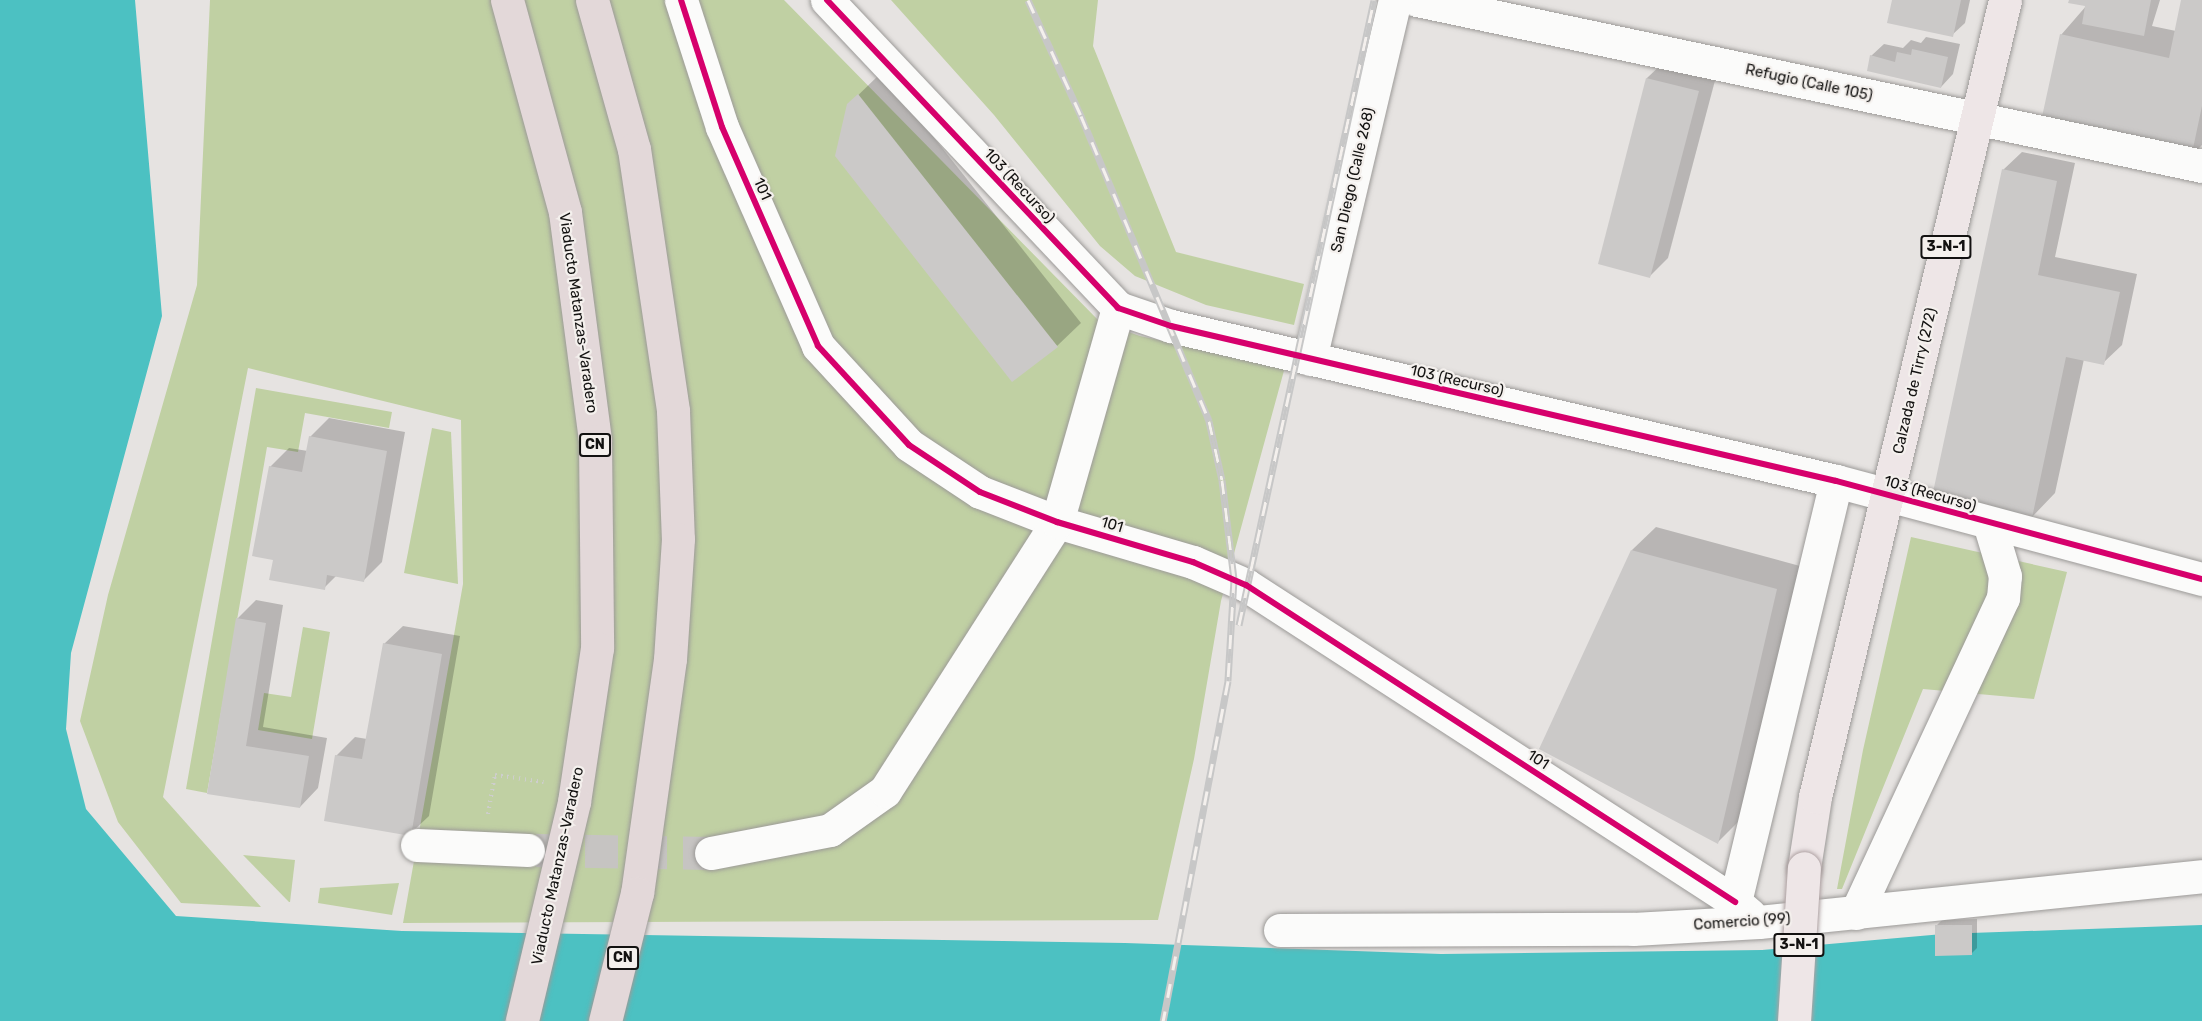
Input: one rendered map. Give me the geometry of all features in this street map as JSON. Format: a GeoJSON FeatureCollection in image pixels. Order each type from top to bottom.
{"type":"FeatureCollection","features":[{"type":"Feature","properties":{"kind":"highway","name":"Viaducto Matanzas-Varadero"},"geometry":{"type":"LineString","coordinates":[[507,0],[565,212],[595,441],[597,648],[574,802],[554,895],[522,1021]]}},
{"type":"Feature","properties":{"kind":"highway","name":"CN"},"geometry":{"type":"LineString","coordinates":[[592,0],[634,149],[673,422],[678,539],[670,659],[637,893],[605,1021]]}},
{"type":"Feature","properties":{"kind":"main road","name":"Calzada de Tirry (272)"},"geometry":{"type":"LineString","coordinates":[[1794,1021],[1804,868],[1815,797],[1889,495],[2005,0]]}},
{"type":"Feature","properties":{"kind":"street","name":"101"},"geometry":{"type":"LineString","coordinates":[[681,0],[722,127],[818,346],[909,445],[980,492],[1058,522],[1193,562],[1246,585],[1747,912]]}},
{"type":"Feature","properties":{"kind":"street","name":"103 (Recurso)"},"geometry":{"type":"LineString","coordinates":[[827,0],[1118,308],[1170,326],[1836,481],[2202,579]]}},
{"type":"Feature","properties":{"kind":"street","name":"San Diego (Calle 268)"},"geometry":{"type":"LineString","coordinates":[[1310,359],[1395,0]]}},
{"type":"Feature","properties":{"kind":"street","name":"Refugio (Calle 105)"},"geometry":{"type":"LineString","coordinates":[[1417,0],[2202,166]]}},
{"type":"Feature","properties":{"kind":"street"},"geometry":{"type":"LineString","coordinates":[[711,853],[830,830],[885,791],[1058,522],[1118,308]]}},
{"type":"Feature","properties":{"kind":"street"},"geometry":{"type":"LineString","coordinates":[[1747,912],[1836,481]]}},
{"type":"Feature","properties":{"kind":"street"},"geometry":{"type":"LineString","coordinates":[[1857,914],[2003,598],[2005,576],[1989,523]]}},
{"type":"Feature","properties":{"kind":"street"},"geometry":{"type":"LineString","coordinates":[[417,845],[528,850]]}},
{"type":"Feature","properties":{"kind":"street","name":"Comercio (99)"},"geometry":{"type":"LineString","coordinates":[[1280,930],[1633,929],[1747,912],[1857,914],[2202,876]]}},
{"type":"Feature","properties":{"kind":"path"},"geometry":{"type":"LineString","coordinates":[[482,848],[495,775],[554,783]]}},
{"type":"Feature","properties":{"kind":"green space"},"geometry":{"type":"Polygon","coordinates":[[[210,0],[784,0],[1100,322],[1140,336],[1285,367],[1221,601],[1194,759],[1158,920],[403,923],[463,584],[461,420],[248,368],[163,797],[261,907],[181,903],[118,822],[80,721],[108,595],[197,285],[210,0]]]}},
{"type":"Feature","properties":{"kind":"green space"},"geometry":{"type":"Polygon","coordinates":[[[891,0],[1098,0],[1093,46],[1176,252],[1304,284],[1294,325],[1206,305],[1135,276],[1100,246],[994,115],[891,0]]]}},
{"type":"Feature","properties":{"kind":"green space"},"geometry":{"type":"Polygon","coordinates":[[[256,388],[392,412],[389,428],[305,413],[298,452],[267,447],[207,793],[186,789],[256,388]]]}},
{"type":"Feature","properties":{"kind":"green space"},"geometry":{"type":"Polygon","coordinates":[[[432,428],[451,432],[458,584],[404,573],[432,428]]]}},
{"type":"Feature","properties":{"kind":"green space"},"geometry":{"type":"Polygon","coordinates":[[[1911,537],[2067,572],[2034,699],[1923,689],[1842,889],[1837,889],[1863,750],[1911,537]]]}},
{"type":"Feature","properties":{"kind":"green space"},"geometry":{"type":"Polygon","coordinates":[[[303,627],[330,632],[312,739],[258,730],[264,693],[291,697],[303,627]]]}},
{"type":"Feature","properties":{"kind":"green space"},"geometry":{"type":"Polygon","coordinates":[[[243,855],[295,860],[290,902],[289,902],[243,855]]]}},
{"type":"Feature","properties":{"kind":"green space"},"geometry":{"type":"Polygon","coordinates":[[[399,883],[392,915],[318,903],[320,888],[399,883]]]}},
{"type":"Feature","properties":{"kind":"water"},"geometry":{"type":"Polygon","coordinates":[[[0,0],[135,0],[162,316],[71,653],[66,729],[86,809],[176,916],[402,931],[1125,943],[1441,954],[1762,950],[1943,934],[2202,925],[2202,1021],[0,1021],[0,0]]]}},
{"type":"Feature","properties":{"kind":"building"},"geometry":{"type":"Polygon","coordinates":[[[1892,0],[1961,0],[1953,37],[1887,23],[1892,0]]]}},
{"type":"Feature","properties":{"kind":"building"},"geometry":{"type":"Polygon","coordinates":[[[2069,0],[2151,0],[2144,36],[2082,24],[2085,6],[2068,3],[2069,0]]]}},
{"type":"Feature","properties":{"kind":"building"},"geometry":{"type":"Polygon","coordinates":[[[2181,0],[2202,0],[2202,106],[2191,158],[2040,126],[2060,34],[2169,58],[2181,0]]]}},
{"type":"Feature","properties":{"kind":"building"},"geometry":{"type":"Polygon","coordinates":[[[1912,49],[1948,57],[1941,88],[1867,71],[1870,55],[1895,62],[1897,52],[1911,55],[1912,49]]]}},
{"type":"Feature","properties":{"kind":"building"},"geometry":{"type":"Polygon","coordinates":[[[1646,78],[1699,91],[1650,278],[1598,264],[1646,78]]]}},
{"type":"Feature","properties":{"kind":"building"},"geometry":{"type":"Polygon","coordinates":[[[858,94],[1058,347],[1012,382],[835,156],[847,104],[858,94]]]}},
{"type":"Feature","properties":{"kind":"building"},"geometry":{"type":"Polygon","coordinates":[[[2002,169],[2057,181],[2038,275],[2120,292],[2104,365],[2066,357],[2032,518],[1932,497],[2002,169]]]}},
{"type":"Feature","properties":{"kind":"building"},"geometry":{"type":"Polygon","coordinates":[[[309,436],[387,451],[364,582],[327,575],[325,590],[269,580],[273,560],[252,556],[269,466],[302,472],[309,436]]]}},
{"type":"Feature","properties":{"kind":"building"},"geometry":{"type":"Polygon","coordinates":[[[1631,550],[1777,589],[1718,844],[1539,749],[1631,550]]]}},
{"type":"Feature","properties":{"kind":"building"},"geometry":{"type":"Polygon","coordinates":[[[236,618],[266,623],[246,746],[309,756],[300,808],[207,794],[236,618]]]}},
{"type":"Feature","properties":{"kind":"building"},"geometry":{"type":"Polygon","coordinates":[[[383,643],[442,654],[411,836],[324,821],[335,755],[362,759],[383,643]]]}},
{"type":"Feature","properties":{"kind":"building"},"geometry":{"type":"Polygon","coordinates":[[[1935,925],[1972,925],[1972,955],[1935,956],[1935,925]]]}},
{"type":"Feature","properties":{"kind":"tunnel"},"geometry":{"type":"LineString","coordinates":[[536,850],[711,853]]}},
{"type":"Feature","properties":{"kind":"railway"},"geometry":{"type":"LineString","coordinates":[[1028,0],[1081,116],[1209,421],[1222,480],[1234,579],[1228,681],[1163,1021]]}},
{"type":"Feature","properties":{"kind":"railway"},"geometry":{"type":"LineString","coordinates":[[1239,625],[1374,0]]}},
{"type":"Feature","properties":{"kind":"cycle path"},"geometry":{"type":"LineString","coordinates":[[681,0],[722,127],[818,346],[909,445],[980,492],[1057,522],[1193,562],[1246,585],[1735,902]]}},
{"type":"Feature","properties":{"kind":"cycle path"},"geometry":{"type":"LineString","coordinates":[[827,0],[1118,308],[1171,326],[1836,481],[2202,579]]}}]}
